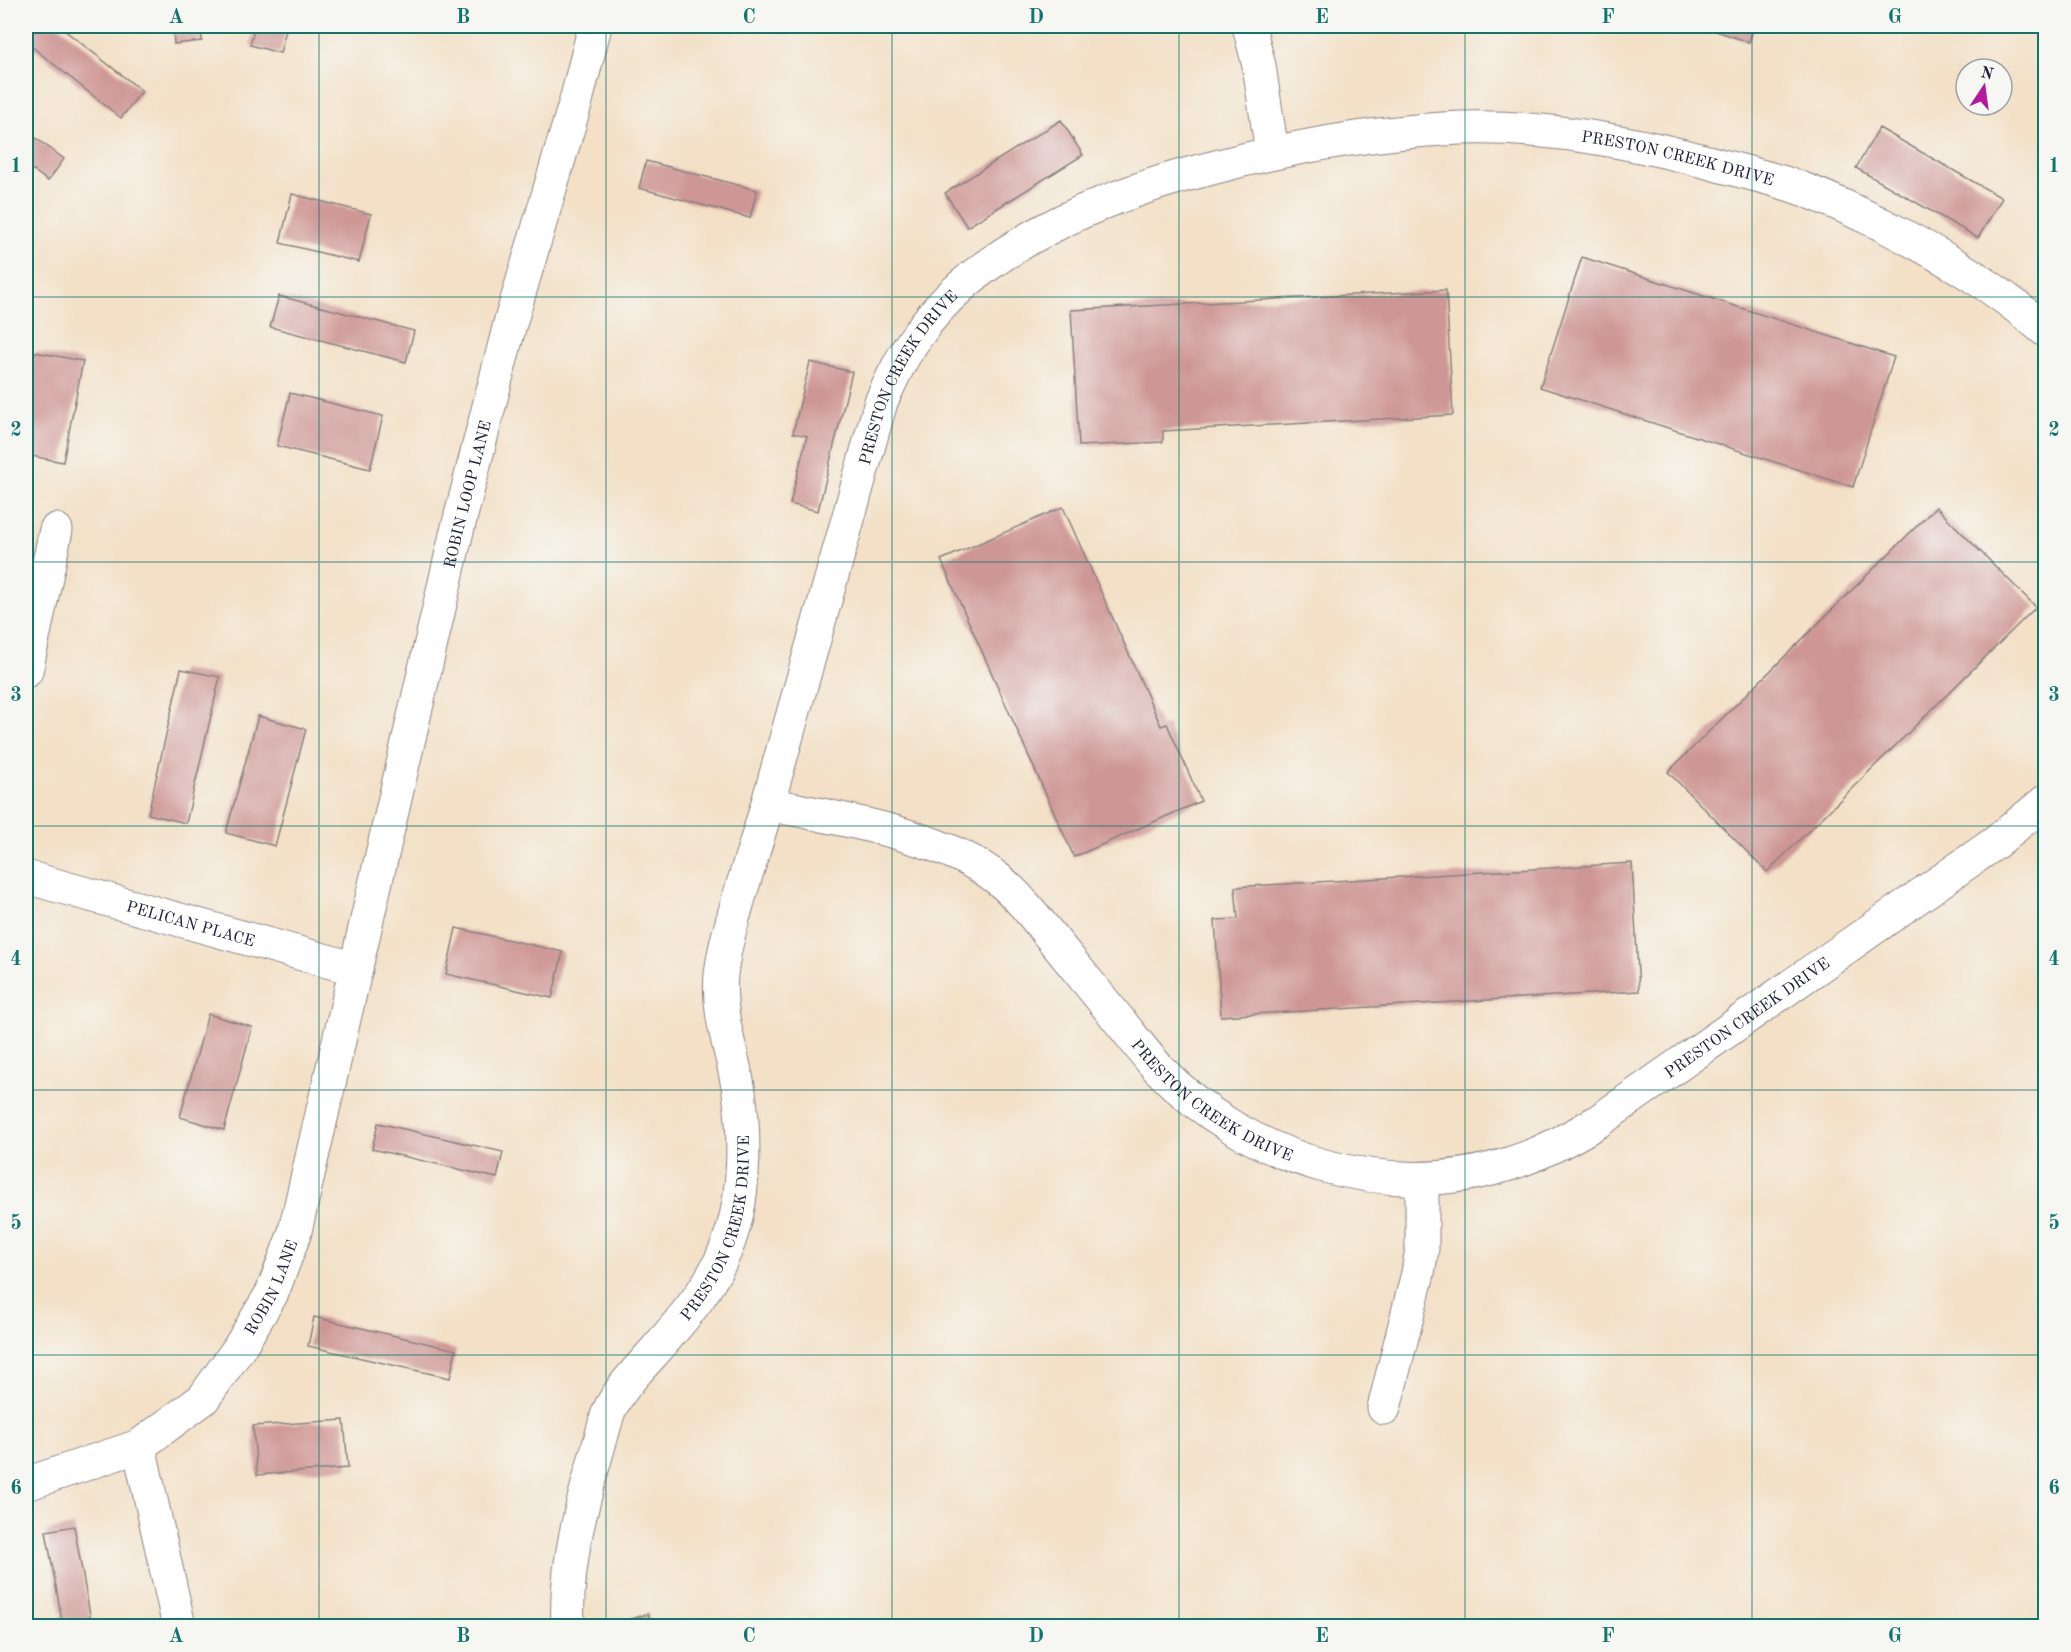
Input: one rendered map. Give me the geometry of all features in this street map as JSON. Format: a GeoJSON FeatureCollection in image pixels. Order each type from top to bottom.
{"type":"FeatureCollection","features":[{"type":"Feature","properties":{"kind":"street","name":"ROBIN LOOP LANE"},"geometry":{"type":"LineString","coordinates":[[356,969],[456,535],[510,324],[576,101],[595,26]]}},
{"type":"Feature","properties":{"kind":"street"},"geometry":{"type":"LineString","coordinates":[[1249,26],[1259,66],[1272,152]]}},
{"type":"Feature","properties":{"kind":"street","name":"PRESTON CREEK DRIVE"},"geometry":{"type":"LineString","coordinates":[[568,1626],[569,1581],[576,1531],[608,1413],[616,1395],[681,1321],[702,1293],[718,1266],[733,1231],[739,1196],[742,1127],[739,1091],[721,1009],[721,977],[726,942],[768,804],[881,402],[901,361],[920,331],[947,300],[979,271],[1083,211],[1119,195],[1154,183],[1272,152],[1383,135],[1455,129],[1544,131],[1657,149],[1792,185],[1842,205],[1921,245],[1977,279],[2013,303],[2046,332]]}},
{"type":"Feature","properties":{"kind":"street"},"geometry":{"type":"LineString","coordinates":[[26,671],[56,530]]}},
{"type":"Feature","properties":{"kind":"street","name":"PRESTON CREEK DRIVE"},"geometry":{"type":"LineString","coordinates":[[768,804],[901,834],[933,845],[970,862],[998,879],[1026,906],[1159,1069],[1209,1112],[1272,1148],[1303,1159],[1366,1175],[1422,1179],[1508,1165],[1538,1154],[1597,1122],[1995,843],[2046,801]]}},
{"type":"Feature","properties":{"kind":"street","name":"PELICAN PLACE"},"geometry":{"type":"LineString","coordinates":[[26,877],[356,969]]}},
{"type":"Feature","properties":{"kind":"street","name":"ROBIN LANE"},"geometry":{"type":"LineString","coordinates":[[26,1484],[139,1446],[203,1399],[239,1348],[272,1293],[294,1235],[356,969]]}},
{"type":"Feature","properties":{"kind":"street"},"geometry":{"type":"LineString","coordinates":[[1384,1408],[1422,1249],[1422,1179]]}},
{"type":"Feature","properties":{"kind":"street"},"geometry":{"type":"LineString","coordinates":[[139,1446],[179,1626]]}},
{"type":"Feature","properties":{"kind":"building"},"geometry":{"type":"Polygon","coordinates":[[[26,26],[59,26],[142,91],[121,118],[26,42],[26,26]]]}},
{"type":"Feature","properties":{"kind":"building"},"geometry":{"type":"Polygon","coordinates":[[[173,26],[201,26],[202,41],[174,44],[173,26]]]}},
{"type":"Feature","properties":{"kind":"building"},"geometry":{"type":"Polygon","coordinates":[[[255,26],[287,26],[280,53],[250,45],[255,26]]]}},
{"type":"Feature","properties":{"kind":"building"},"geometry":{"type":"Polygon","coordinates":[[[756,26],[792,26],[790,35],[756,26]]]}},
{"type":"Feature","properties":{"kind":"building"},"geometry":{"type":"Polygon","coordinates":[[[1701,26],[1754,26],[1749,42],[1701,26]]]}},
{"type":"Feature","properties":{"kind":"building"},"geometry":{"type":"Polygon","coordinates":[[[1061,120],[1083,155],[967,227],[945,193],[1061,120]]]}},
{"type":"Feature","properties":{"kind":"building"},"geometry":{"type":"Polygon","coordinates":[[[1879,128],[2002,198],[1978,238],[1856,168],[1879,128]]]}},
{"type":"Feature","properties":{"kind":"building"},"geometry":{"type":"Polygon","coordinates":[[[26,131],[64,159],[48,181],[26,165],[26,131]]]}},
{"type":"Feature","properties":{"kind":"building"},"geometry":{"type":"Polygon","coordinates":[[[646,161],[757,190],[750,218],[639,188],[646,161]]]}},
{"type":"Feature","properties":{"kind":"building"},"geometry":{"type":"Polygon","coordinates":[[[292,194],[371,214],[359,262],[280,243],[292,194]]]}},
{"type":"Feature","properties":{"kind":"building"},"geometry":{"type":"Polygon","coordinates":[[[1582,257],[1894,357],[1853,487],[1540,387],[1582,257]]]}},
{"type":"Feature","properties":{"kind":"building"},"geometry":{"type":"Polygon","coordinates":[[[1446,290],[1453,415],[1163,431],[1163,442],[1079,446],[1071,310],[1446,290]]]}},
{"type":"Feature","properties":{"kind":"building"},"geometry":{"type":"Polygon","coordinates":[[[279,296],[414,331],[406,362],[270,327],[279,296]]]}},
{"type":"Feature","properties":{"kind":"building"},"geometry":{"type":"Polygon","coordinates":[[[35,352],[83,361],[63,462],[26,455],[26,401],[35,352]]]}},
{"type":"Feature","properties":{"kind":"building"},"geometry":{"type":"Polygon","coordinates":[[[810,362],[852,372],[818,511],[790,504],[807,436],[793,433],[810,362]]]}},
{"type":"Feature","properties":{"kind":"building"},"geometry":{"type":"Polygon","coordinates":[[[290,393],[383,416],[370,469],[277,446],[290,393]]]}},
{"type":"Feature","properties":{"kind":"building"},"geometry":{"type":"Polygon","coordinates":[[[1063,507],[1161,726],[1167,724],[1201,801],[1074,857],[941,560],[1063,507]]]}},
{"type":"Feature","properties":{"kind":"building"},"geometry":{"type":"Polygon","coordinates":[[[1936,507],[2036,607],[1767,872],[1668,772],[1936,507]]]}},
{"type":"Feature","properties":{"kind":"building"},"geometry":{"type":"Polygon","coordinates":[[[181,669],[220,677],[186,823],[148,814],[181,669]]]}},
{"type":"Feature","properties":{"kind":"building"},"geometry":{"type":"Polygon","coordinates":[[[258,716],[306,729],[275,846],[226,833],[258,716]]]}},
{"type":"Feature","properties":{"kind":"building"},"geometry":{"type":"Polygon","coordinates":[[[1632,863],[1639,991],[1221,1016],[1215,920],[1238,919],[1235,887],[1632,863]]]}},
{"type":"Feature","properties":{"kind":"building"},"geometry":{"type":"Polygon","coordinates":[[[456,928],[563,952],[552,998],[446,974],[456,928]]]}},
{"type":"Feature","properties":{"kind":"building"},"geometry":{"type":"Polygon","coordinates":[[[208,1014],[252,1027],[224,1130],[180,1117],[208,1014]]]}},
{"type":"Feature","properties":{"kind":"building"},"geometry":{"type":"Polygon","coordinates":[[[378,1123],[503,1152],[497,1178],[372,1149],[378,1123]]]}},
{"type":"Feature","properties":{"kind":"building"},"geometry":{"type":"Polygon","coordinates":[[[314,1317],[456,1350],[450,1378],[308,1346],[314,1317]]]}},
{"type":"Feature","properties":{"kind":"building"},"geometry":{"type":"Polygon","coordinates":[[[344,1420],[348,1468],[257,1475],[253,1426],[344,1420]]]}},
{"type":"Feature","properties":{"kind":"building"},"geometry":{"type":"Polygon","coordinates":[[[74,1526],[92,1626],[63,1626],[46,1531],[74,1526]]]}},
{"type":"Feature","properties":{"kind":"building"},"geometry":{"type":"Polygon","coordinates":[[[648,1614],[652,1626],[606,1626],[648,1614]]]}}]}
